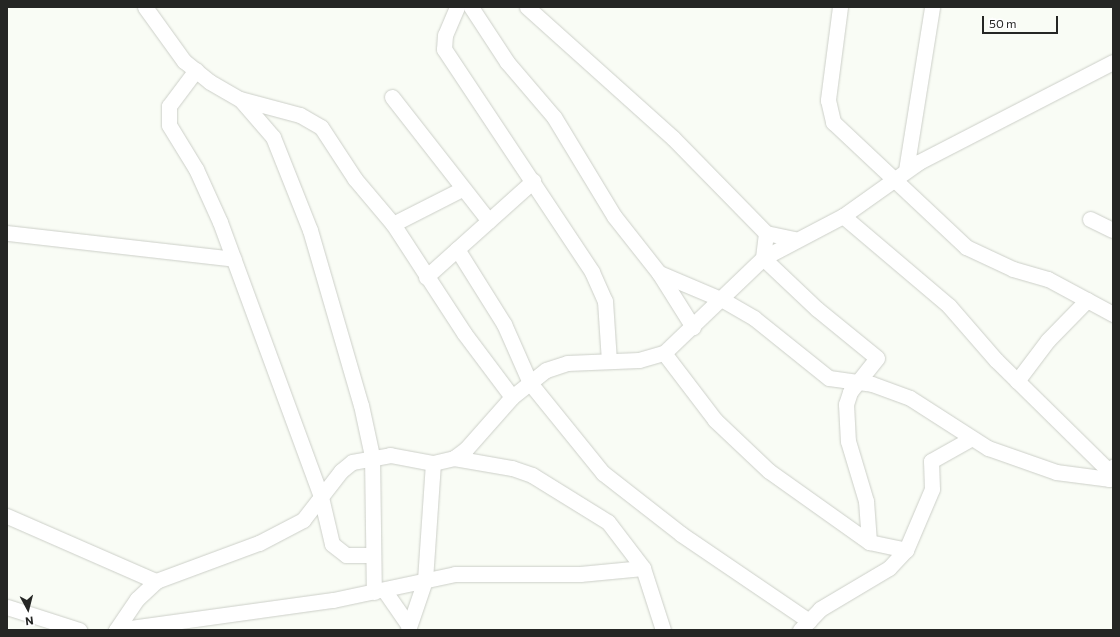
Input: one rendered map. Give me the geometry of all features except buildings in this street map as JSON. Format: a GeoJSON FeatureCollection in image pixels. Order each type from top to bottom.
{"type":"FeatureCollection","features":[{"type":"Feature","properties":{"kind":"street"},"geometry":{"type":"LineString","coordinates":[[145,7],[184,61],[240,99],[273,137],[310,230],[362,405],[372,456],[373,556],[379,591],[408,628]]}},
{"type":"Feature","properties":{"kind":"street"},"geometry":{"type":"LineString","coordinates":[[457,7],[445,35],[444,49],[533,181],[566,227],[605,301],[609,361]]}},
{"type":"Feature","properties":{"kind":"street"},"geometry":{"type":"LineString","coordinates":[[472,7],[506,62],[570,141],[625,232],[659,273],[693,327]]}},
{"type":"Feature","properties":{"kind":"street"},"geometry":{"type":"LineString","coordinates":[[527,7],[673,138],[715,186],[766,233],[794,239]]}},
{"type":"Feature","properties":{"kind":"street"},"geometry":{"type":"LineString","coordinates":[[840,7],[829,116],[966,247],[1013,269],[1048,279],[1113,314]]}},
{"type":"Feature","properties":{"kind":"street"},"geometry":{"type":"LineString","coordinates":[[906,170],[932,7]]}},
{"type":"Feature","properties":{"kind":"street"},"geometry":{"type":"LineString","coordinates":[[454,458],[466,449],[512,396],[546,370],[567,363],[639,360],[664,353],[723,300],[763,258],[794,239],[843,216],[893,178],[906,170],[1113,62]]}},
{"type":"Feature","properties":{"kind":"street"},"geometry":{"type":"LineString","coordinates":[[196,70],[169,106],[166,115],[199,176],[234,259],[321,497],[332,544],[336,550],[346,555],[373,556]]}},
{"type":"Feature","properties":{"kind":"street"},"geometry":{"type":"LineString","coordinates":[[392,97],[462,189],[489,221]]}},
{"type":"Feature","properties":{"kind":"street"},"geometry":{"type":"LineString","coordinates":[[240,99],[300,115],[321,127],[355,179],[393,224],[426,277],[512,396]]}},
{"type":"Feature","properties":{"kind":"street"},"geometry":{"type":"LineString","coordinates":[[516,197],[521,163]]}},
{"type":"Feature","properties":{"kind":"street"},"geometry":{"type":"LineString","coordinates":[[426,277],[533,181]]}},
{"type":"Feature","properties":{"kind":"street"},"geometry":{"type":"LineString","coordinates":[[393,224],[462,189]]}},
{"type":"Feature","properties":{"kind":"street"},"geometry":{"type":"LineString","coordinates":[[843,216],[949,306],[1017,381],[1111,475]]}},
{"type":"Feature","properties":{"kind":"street"},"geometry":{"type":"LineString","coordinates":[[1090,219],[1113,230]]}},
{"type":"Feature","properties":{"kind":"street"},"geometry":{"type":"LineString","coordinates":[[763,258],[766,233]]}},
{"type":"Feature","properties":{"kind":"street"},"geometry":{"type":"LineString","coordinates":[[7,234],[234,259]]}},
{"type":"Feature","properties":{"kind":"street"},"geometry":{"type":"LineString","coordinates":[[457,249],[504,324],[530,383],[582,450],[627,496],[805,625],[820,609],[889,568],[906,550],[932,489],[931,461],[951,447],[970,439]]}},
{"type":"Feature","properties":{"kind":"street"},"geometry":{"type":"LineString","coordinates":[[763,258],[817,310],[876,354],[877,362],[859,382],[846,404],[846,419],[848,441],[866,500],[873,543],[889,568]]}},
{"type":"Feature","properties":{"kind":"street"},"geometry":{"type":"LineString","coordinates":[[659,273],[723,300],[754,318],[829,378],[859,382],[910,398],[970,439],[1027,463],[1111,475]]}},
{"type":"Feature","properties":{"kind":"street"},"geometry":{"type":"LineString","coordinates":[[1017,381],[1048,340],[1087,300]]}},
{"type":"Feature","properties":{"kind":"street"},"geometry":{"type":"LineString","coordinates":[[664,353],[694,394],[737,442],[775,476],[873,543],[906,550]]}},
{"type":"Feature","properties":{"kind":"street"},"geometry":{"type":"LineString","coordinates":[[951,447],[956,429]]}},
{"type":"Feature","properties":{"kind":"street"},"geometry":{"type":"LineString","coordinates":[[116,630],[137,600],[156,581],[259,543],[303,520],[341,471],[352,462],[372,456],[390,455],[433,463],[454,458],[512,468],[548,484],[608,522],[643,568],[663,630]]}},
{"type":"Feature","properties":{"kind":"street"},"geometry":{"type":"LineString","coordinates":[[408,628],[425,580],[433,463]]}},
{"type":"Feature","properties":{"kind":"street"},"geometry":{"type":"LineString","coordinates":[[7,516],[156,581]]}},
{"type":"Feature","properties":{"kind":"street"},"geometry":{"type":"LineString","coordinates":[[116,630],[379,591],[463,573],[580,574],[643,568]]}},
{"type":"Feature","properties":{"kind":"street"},"geometry":{"type":"LineString","coordinates":[[7,607],[79,630]]}}]}
